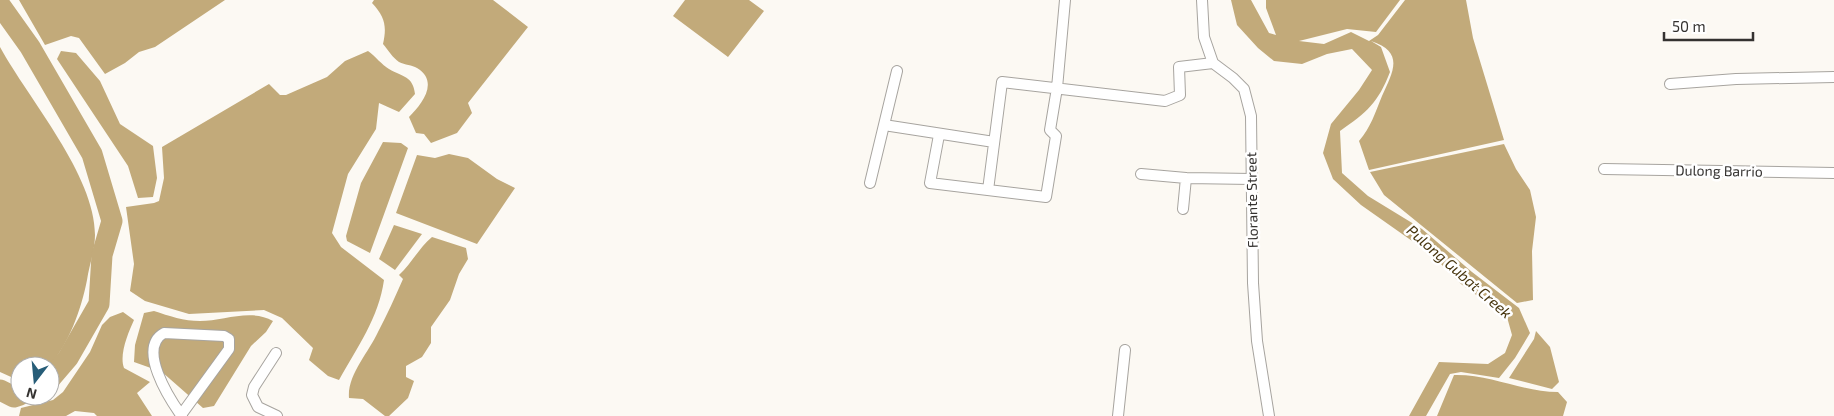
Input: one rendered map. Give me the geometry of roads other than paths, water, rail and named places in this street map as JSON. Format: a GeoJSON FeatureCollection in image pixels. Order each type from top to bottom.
{"type":"FeatureCollection","features":[{"type":"Feature","properties":{"kind":"street"},"geometry":{"type":"LineString","coordinates":[[939,135],[930,183],[1046,197],[1056,136],[1050,130],[1057,88],[1065,0]]}},
{"type":"Feature","properties":{"kind":"street"},"geometry":{"type":"LineString","coordinates":[[988,190],[1002,82],[1165,101],[1180,95],[1179,68],[1213,63],[1204,37],[1202,0]]}},
{"type":"Feature","properties":{"kind":"street","name":"Florante Street"},"geometry":{"type":"LineString","coordinates":[[1213,63],[1244,89],[1248,101],[1252,179],[1253,283],[1257,341],[1269,416]]}},
{"type":"Feature","properties":{"kind":"street"},"geometry":{"type":"LineString","coordinates":[[870,183],[897,71]]}},
{"type":"Feature","properties":{"kind":"street"},"geometry":{"type":"LineString","coordinates":[[1670,84],[1736,79],[1834,77]]}},
{"type":"Feature","properties":{"kind":"street"},"geometry":{"type":"LineString","coordinates":[[884,124],[939,135],[994,142]]}},
{"type":"Feature","properties":{"kind":"street","name":"Dulong Barrio"},"geometry":{"type":"LineString","coordinates":[[1604,169],[1834,173]]}},
{"type":"Feature","properties":{"kind":"street"},"geometry":{"type":"LineString","coordinates":[[1141,174],[1186,178],[1252,179]]}},
{"type":"Feature","properties":{"kind":"street"},"geometry":{"type":"LineString","coordinates":[[1183,209],[1186,178]]}},
{"type":"Feature","properties":{"kind":"street"},"geometry":{"type":"LineString","coordinates":[[164,333],[224,336],[229,339],[229,349],[182,416],[170,399],[155,366],[152,350],[154,342],[164,333]]}},
{"type":"Feature","properties":{"kind":"street"},"geometry":{"type":"LineString","coordinates":[[1118,416],[1125,350]]}},
{"type":"Feature","properties":{"kind":"street"},"geometry":{"type":"LineString","coordinates":[[276,354],[254,387],[252,395],[258,407],[277,416]]}},
{"type":"Feature","properties":{"kind":"water"},"geometry":{"type":"Polygon","coordinates":[[[19,0],[225,0],[155,47],[139,52],[125,63],[105,74],[79,38],[71,36],[45,45],[19,0]]]}},
{"type":"Feature","properties":{"kind":"water"},"geometry":{"type":"Polygon","coordinates":[[[374,0],[493,0],[528,27],[468,103],[472,113],[457,133],[431,143],[424,134],[416,133],[409,117],[423,100],[428,86],[427,80],[424,74],[417,68],[397,60],[383,44],[384,22],[372,3],[374,0]]]}},
{"type":"Feature","properties":{"kind":"water"},"geometry":{"type":"Polygon","coordinates":[[[685,0],[749,0],[764,11],[728,57],[673,16],[685,0]]]}},
{"type":"Feature","properties":{"kind":"water","name":"Pulong Gubat Creek"},"geometry":{"type":"Polygon","coordinates":[[[1231,0],[1251,0],[1269,33],[1276,35],[1266,8],[1266,0],[1400,0],[1376,32],[1347,29],[1299,41],[1324,44],[1351,32],[1369,41],[1378,35],[1405,0],[1466,0],[1473,38],[1504,140],[1369,170],[1359,141],[1372,120],[1390,79],[1393,64],[1389,51],[1371,41],[1381,47],[1390,72],[1381,92],[1371,106],[1340,131],[1342,173],[1368,196],[1422,229],[1472,272],[1519,308],[1530,333],[1515,358],[1499,378],[1461,372],[1450,374],[1426,416],[1409,416],[1439,362],[1488,364],[1505,353],[1512,335],[1507,317],[1461,284],[1432,255],[1361,205],[1333,179],[1323,153],[1331,124],[1359,90],[1372,70],[1352,49],[1327,54],[1302,64],[1274,61],[1258,48],[1237,25],[1231,0]]]}},
{"type":"Feature","properties":{"kind":"water"},"geometry":{"type":"Polygon","coordinates":[[[0,47],[73,163],[92,212],[95,241],[78,315],[63,348],[57,356],[10,356],[10,376],[0,372],[0,47]]]}},
{"type":"Feature","properties":{"kind":"water"},"geometry":{"type":"Polygon","coordinates":[[[61,51],[76,53],[100,81],[120,124],[153,146],[157,178],[153,197],[138,198],[128,166],[57,59],[61,51]]]}},
{"type":"Feature","properties":{"kind":"water"},"geometry":{"type":"Polygon","coordinates":[[[368,51],[386,67],[410,80],[415,94],[399,112],[379,103],[376,129],[348,174],[332,233],[341,247],[384,280],[372,319],[339,380],[328,376],[309,360],[313,348],[282,318],[264,310],[189,314],[145,301],[130,291],[134,264],[126,207],[159,201],[164,178],[162,147],[269,84],[280,95],[286,95],[327,77],[345,61],[368,51]]]}},
{"type":"Feature","properties":{"kind":"water"},"geometry":{"type":"Polygon","coordinates":[[[383,142],[401,143],[408,148],[370,253],[347,241],[346,236],[361,183],[383,142]]]}},
{"type":"Feature","properties":{"kind":"water"},"geometry":{"type":"Polygon","coordinates":[[[1504,144],[1516,169],[1530,190],[1536,217],[1532,251],[1533,300],[1517,303],[1384,195],[1370,172],[1504,144]]]}},
{"type":"Feature","properties":{"kind":"water"},"geometry":{"type":"Polygon","coordinates":[[[449,154],[468,158],[497,179],[515,188],[477,244],[396,213],[417,155],[435,158],[449,154]]]}},
{"type":"Feature","properties":{"kind":"water"},"geometry":{"type":"Polygon","coordinates":[[[394,225],[422,234],[395,270],[379,259],[394,225]]]}},
{"type":"Feature","properties":{"kind":"water"},"geometry":{"type":"Polygon","coordinates":[[[432,237],[466,248],[468,259],[459,274],[450,300],[431,327],[431,343],[422,357],[406,366],[406,377],[414,381],[408,398],[389,416],[385,416],[363,399],[349,398],[351,381],[385,319],[403,279],[399,275],[432,237]]]}},
{"type":"Feature","properties":{"kind":"water"},"geometry":{"type":"Polygon","coordinates":[[[154,311],[194,321],[246,315],[264,317],[273,321],[266,332],[251,346],[214,406],[203,408],[162,372],[134,362],[135,345],[144,313],[154,311]]]}},
{"type":"Feature","properties":{"kind":"water"},"geometry":{"type":"Polygon","coordinates":[[[123,312],[134,320],[123,351],[123,363],[124,368],[150,382],[137,393],[152,416],[97,416],[94,413],[75,411],[66,416],[19,416],[21,408],[29,406],[60,406],[60,394],[90,352],[102,325],[110,317],[123,312]]]}},
{"type":"Feature","properties":{"kind":"water"},"geometry":{"type":"Polygon","coordinates":[[[1536,331],[1550,347],[1559,382],[1552,389],[1509,378],[1534,339],[1536,331]]]}},
{"type":"Feature","properties":{"kind":"water"},"geometry":{"type":"Polygon","coordinates":[[[1454,375],[1481,377],[1532,389],[1558,392],[1567,402],[1563,416],[1437,416],[1454,375]]]}},
{"type":"Feature","properties":{"kind":"waterway"},"geometry":{"type":"LineString","coordinates":[[0,5],[30,47],[92,154],[112,221],[102,255],[99,304],[68,358],[60,367]]}},
{"type":"Feature","properties":{"kind":"waterway"},"geometry":{"type":"LineString","coordinates":[[0,390],[10,395]]}}]}
